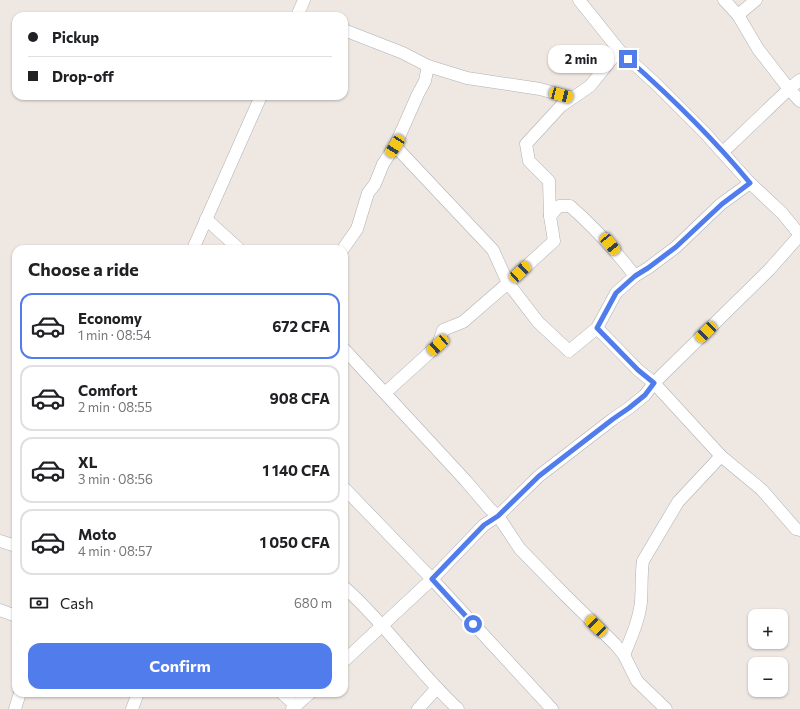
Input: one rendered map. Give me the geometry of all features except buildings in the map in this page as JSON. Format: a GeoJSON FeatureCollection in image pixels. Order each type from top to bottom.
{"type":"FeatureCollection","features":[{"type":"Feature","properties":{"kind":"street"},"geometry":{"type":"LineString","coordinates":[[302,12],[304,0]]}},
{"type":"Feature","properties":{"kind":"street"},"geometry":{"type":"LineString","coordinates":[[348,658],[432,579],[484,525],[498,516],[539,476],[645,395],[654,383],[769,270],[800,235],[782,213],[750,183],[723,152],[657,85],[619,50],[579,0]]}},
{"type":"Feature","properties":{"kind":"street"},"geometry":{"type":"LineString","coordinates":[[724,0],[738,15],[758,49],[788,89],[800,102]]}},
{"type":"Feature","properties":{"kind":"street"},"geometry":{"type":"LineString","coordinates":[[738,15],[756,0]]}},
{"type":"Feature","properties":{"kind":"street"},"geometry":{"type":"LineString","coordinates":[[348,32],[403,53],[428,66],[468,78],[540,89],[572,98]]}},
{"type":"Feature","properties":{"kind":"street"},"geometry":{"type":"LineString","coordinates":[[384,393],[438,345],[443,330],[463,322],[554,241],[550,216],[549,181],[529,160],[526,144],[546,124],[560,106],[590,86],[619,50]]}},
{"type":"Feature","properties":{"kind":"street"},"geometry":{"type":"LineString","coordinates":[[346,245],[357,229],[368,193],[375,184],[383,164],[395,146],[425,81],[428,66]]}},
{"type":"Feature","properties":{"kind":"street"},"geometry":{"type":"LineString","coordinates":[[723,152],[788,89],[800,80]]}},
{"type":"Feature","properties":{"kind":"street"},"geometry":{"type":"LineString","coordinates":[[194,245],[259,100]]}},
{"type":"Feature","properties":{"kind":"street"},"geometry":{"type":"LineString","coordinates":[[395,146],[493,250],[508,283],[538,322],[569,351],[597,328],[616,293],[635,276],[676,247],[722,204],[750,183]]}},
{"type":"Feature","properties":{"kind":"street"},"geometry":{"type":"LineString","coordinates":[[550,216],[560,206],[570,206],[588,221],[610,244],[635,276]]}},
{"type":"Feature","properties":{"kind":"street"},"geometry":{"type":"LineString","coordinates":[[206,219],[235,245]]}},
{"type":"Feature","properties":{"kind":"street"},"geometry":{"type":"LineString","coordinates":[[597,328],[638,370],[654,383],[721,456],[762,490],[796,528],[800,530]]}},
{"type":"Feature","properties":{"kind":"street"},"geometry":{"type":"LineString","coordinates":[[348,353],[498,516],[520,549],[624,655],[637,681],[666,709]]}},
{"type":"Feature","properties":{"kind":"street"},"geometry":{"type":"LineString","coordinates":[[624,655],[639,616],[643,561],[678,502],[721,456]]}},
{"type":"Feature","properties":{"kind":"street"},"geometry":{"type":"LineString","coordinates":[[348,492],[432,579],[552,709]]}},
{"type":"Feature","properties":{"kind":"street"},"geometry":{"type":"LineString","coordinates":[[0,541],[12,545]]}},
{"type":"Feature","properties":{"kind":"street"},"geometry":{"type":"LineString","coordinates":[[348,591],[362,603],[436,689],[458,709]]}},
{"type":"Feature","properties":{"kind":"street"},"geometry":{"type":"LineString","coordinates":[[0,610],[12,614]]}},
{"type":"Feature","properties":{"kind":"street"},"geometry":{"type":"LineString","coordinates":[[418,709],[436,689]]}},
{"type":"Feature","properties":{"kind":"street"},"geometry":{"type":"LineString","coordinates":[[15,709],[19,697]]}},
{"type":"Feature","properties":{"kind":"street"},"geometry":{"type":"LineString","coordinates":[[132,709],[136,697]]}},
{"type":"Feature","properties":{"kind":"street"},"geometry":{"type":"LineString","coordinates":[[285,697],[294,707],[305,697]]}},
{"type":"Feature","properties":{"kind":"route"},"geometry":{"type":"LineString","coordinates":[[473,624],[432,579],[484,525],[498,516],[539,476],[645,395],[654,383],[638,370],[597,328],[616,293],[635,276],[676,247],[722,204],[750,183],[705,133],[657,85],[628,59]]}}]}
